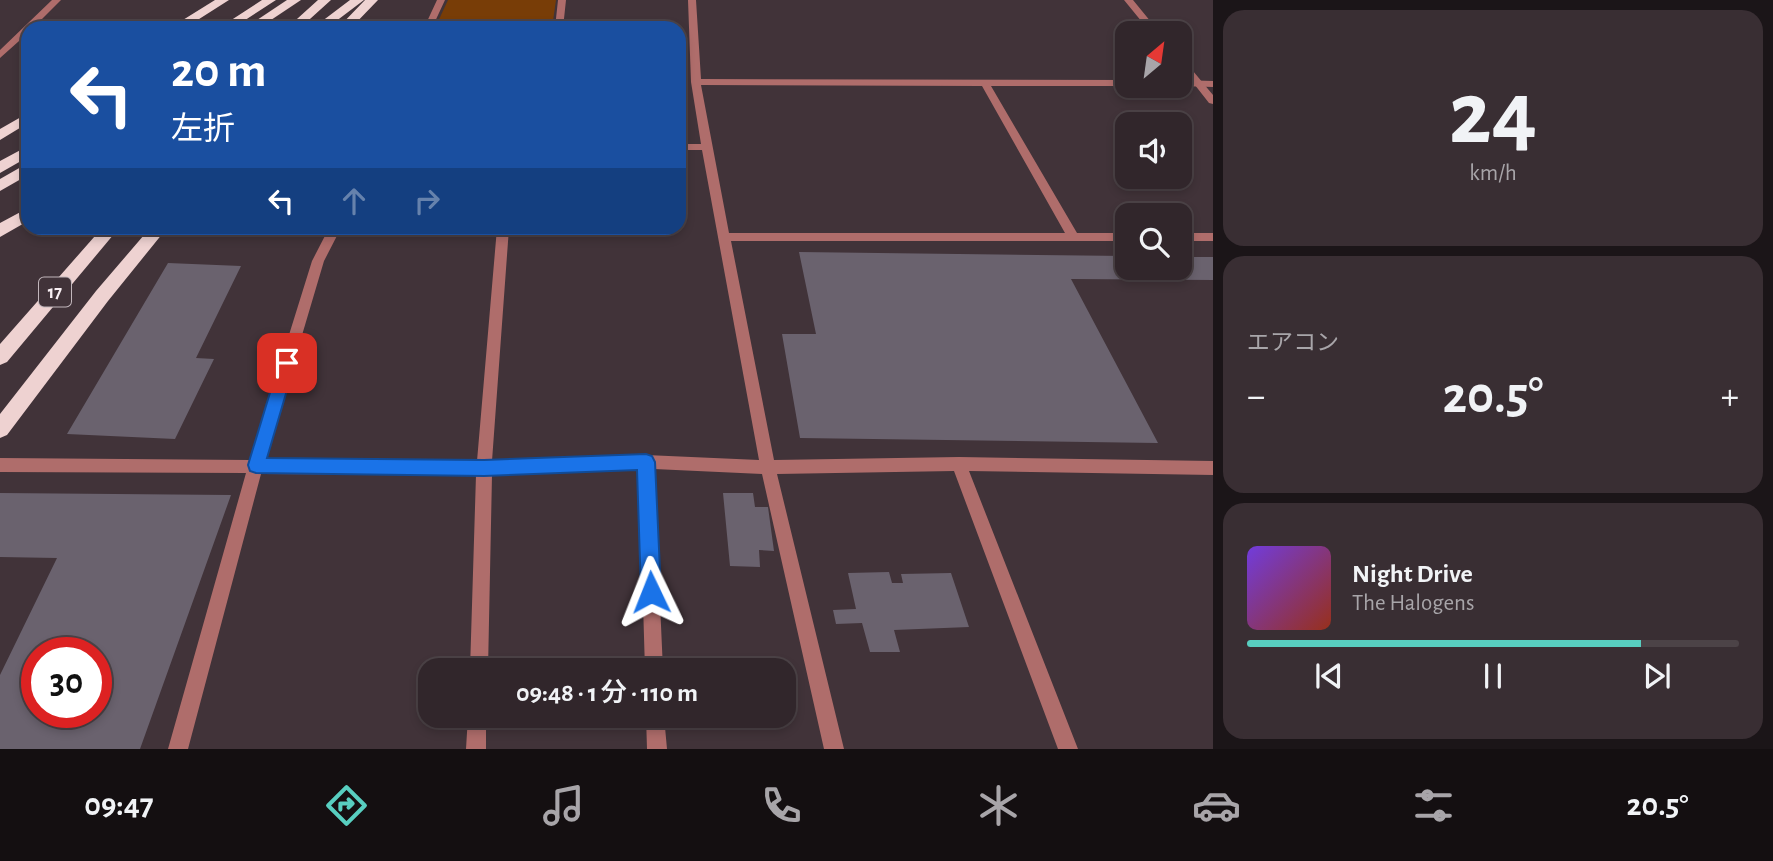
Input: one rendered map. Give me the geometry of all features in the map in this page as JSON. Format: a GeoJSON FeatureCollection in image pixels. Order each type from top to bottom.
{"type":"FeatureCollection","features":[{"type":"Feature","properties":{"kind":"highway"},"geometry":{"type":"LineString","coordinates":[[188,21],[223,0]]}},
{"type":"Feature","properties":{"kind":"highway"},"geometry":{"type":"LineString","coordinates":[[236,21],[270,0]]}},
{"type":"Feature","properties":{"kind":"highway"},"geometry":{"type":"LineString","coordinates":[[262,21],[295,0]]}},
{"type":"Feature","properties":{"kind":"highway"},"geometry":{"type":"LineString","coordinates":[[301,21],[325,0]]}},
{"type":"Feature","properties":{"kind":"highway"},"geometry":{"type":"LineString","coordinates":[[329,21],[358,0]]}},
{"type":"Feature","properties":{"kind":"highway"},"geometry":{"type":"LineString","coordinates":[[351,21],[372,0]]}},
{"type":"Feature","properties":{"kind":"highway"},"geometry":{"type":"LineString","coordinates":[[3,133],[21,121]]}},
{"type":"Feature","properties":{"kind":"highway"},"geometry":{"type":"LineString","coordinates":[[0,168],[21,155]]}},
{"type":"Feature","properties":{"kind":"highway"},"geometry":{"type":"LineString","coordinates":[[0,186],[21,172]]}},
{"type":"Feature","properties":{"kind":"highway"},"geometry":{"type":"LineString","coordinates":[[0,231],[21,218]]}},
{"type":"Feature","properties":{"kind":"highway","name":"17"},"geometry":{"type":"LineString","coordinates":[[0,357],[105,235]]}},
{"type":"Feature","properties":{"kind":"highway"},"geometry":{"type":"LineString","coordinates":[[0,429],[102,296],[153,235]]}},
{"type":"Feature","properties":{"kind":"street"},"geometry":{"type":"LineString","coordinates":[[35,21],[57,0]]}},
{"type":"Feature","properties":{"kind":"street"},"geometry":{"type":"LineString","coordinates":[[431,21],[440,0]]}},
{"type":"Feature","properties":{"kind":"street"},"geometry":{"type":"LineString","coordinates":[[560,21],[562,0]]}},
{"type":"Feature","properties":{"kind":"street"},"geometry":{"type":"LineString","coordinates":[[692,0],[696,82],[724,237],[768,467],[834,749]]}},
{"type":"Feature","properties":{"kind":"street"},"geometry":{"type":"LineString","coordinates":[[1128,0],[1146,21]]}},
{"type":"Feature","properties":{"kind":"street"},"geometry":{"type":"LineString","coordinates":[[0,55],[21,35]]}},
{"type":"Feature","properties":{"kind":"street"},"geometry":{"type":"LineString","coordinates":[[1192,75],[1213,101]]}},
{"type":"Feature","properties":{"kind":"street"},"geometry":{"type":"LineString","coordinates":[[696,82],[1115,83]]}},
{"type":"Feature","properties":{"kind":"street"},"geometry":{"type":"LineString","coordinates":[[985,83],[1073,237]]}},
{"type":"Feature","properties":{"kind":"street"},"geometry":{"type":"LineString","coordinates":[[1192,83],[1213,84]]}},
{"type":"Feature","properties":{"kind":"street"},"geometry":{"type":"LineString","coordinates":[[686,147],[707,147]]}},
{"type":"Feature","properties":{"kind":"street"},"geometry":{"type":"LineString","coordinates":[[178,749],[256,465],[318,261],[331,235]]}},
{"type":"Feature","properties":{"kind":"street"},"geometry":{"type":"LineString","coordinates":[[479,658],[484,468],[502,235]]}},
{"type":"Feature","properties":{"kind":"street"},"geometry":{"type":"LineString","coordinates":[[724,237],[1115,237]]}},
{"type":"Feature","properties":{"kind":"street"},"geometry":{"type":"LineString","coordinates":[[1192,237],[1213,237]]}},
{"type":"Feature","properties":{"kind":"street"},"geometry":{"type":"LineString","coordinates":[[0,465],[484,468],[646,462],[768,467],[959,464],[1213,468]]}},
{"type":"Feature","properties":{"kind":"street"},"geometry":{"type":"LineString","coordinates":[[646,462],[654,658]]}},
{"type":"Feature","properties":{"kind":"street"},"geometry":{"type":"LineString","coordinates":[[959,464],[1068,749]]}},
{"type":"Feature","properties":{"kind":"street"},"geometry":{"type":"LineString","coordinates":[[476,749],[477,728]]}},
{"type":"Feature","properties":{"kind":"street"},"geometry":{"type":"LineString","coordinates":[[656,728],[657,749]]}},
{"type":"Feature","properties":{"kind":"shaded area"},"geometry":{"type":"Polygon","coordinates":[[[448,0],[556,0],[553,21],[438,21],[448,0]]]}},
{"type":"Feature","properties":{"kind":"building"},"geometry":{"type":"Polygon","coordinates":[[[799,252],[1115,256],[1115,279],[1071,279],[1158,443],[800,438],[782,334],[816,334],[799,252]]]}},
{"type":"Feature","properties":{"kind":"building"},"geometry":{"type":"Polygon","coordinates":[[[1192,257],[1213,257],[1213,280],[1192,280],[1192,257]]]}},
{"type":"Feature","properties":{"kind":"building"},"geometry":{"type":"Polygon","coordinates":[[[168,263],[241,266],[196,358],[214,359],[175,439],[67,434],[168,263]]]}},
{"type":"Feature","properties":{"kind":"building"},"geometry":{"type":"Polygon","coordinates":[[[0,493],[231,495],[140,749],[0,749],[0,675],[57,558],[0,557],[0,493]]]}},
{"type":"Feature","properties":{"kind":"building"},"geometry":{"type":"Polygon","coordinates":[[[723,493],[753,493],[755,507],[768,507],[774,551],[759,550],[760,567],[730,566],[723,493]]]}},
{"type":"Feature","properties":{"kind":"building"},"geometry":{"type":"Polygon","coordinates":[[[889,572],[892,583],[903,583],[901,574],[951,573],[969,627],[894,630],[900,652],[870,652],[862,623],[836,624],[833,610],[856,609],[848,573],[889,572]]]}},
{"type":"Feature","properties":{"kind":"route"},"geometry":{"type":"LineString","coordinates":[[287,363],[256,465],[484,468],[646,462],[651,592]]}}]}
